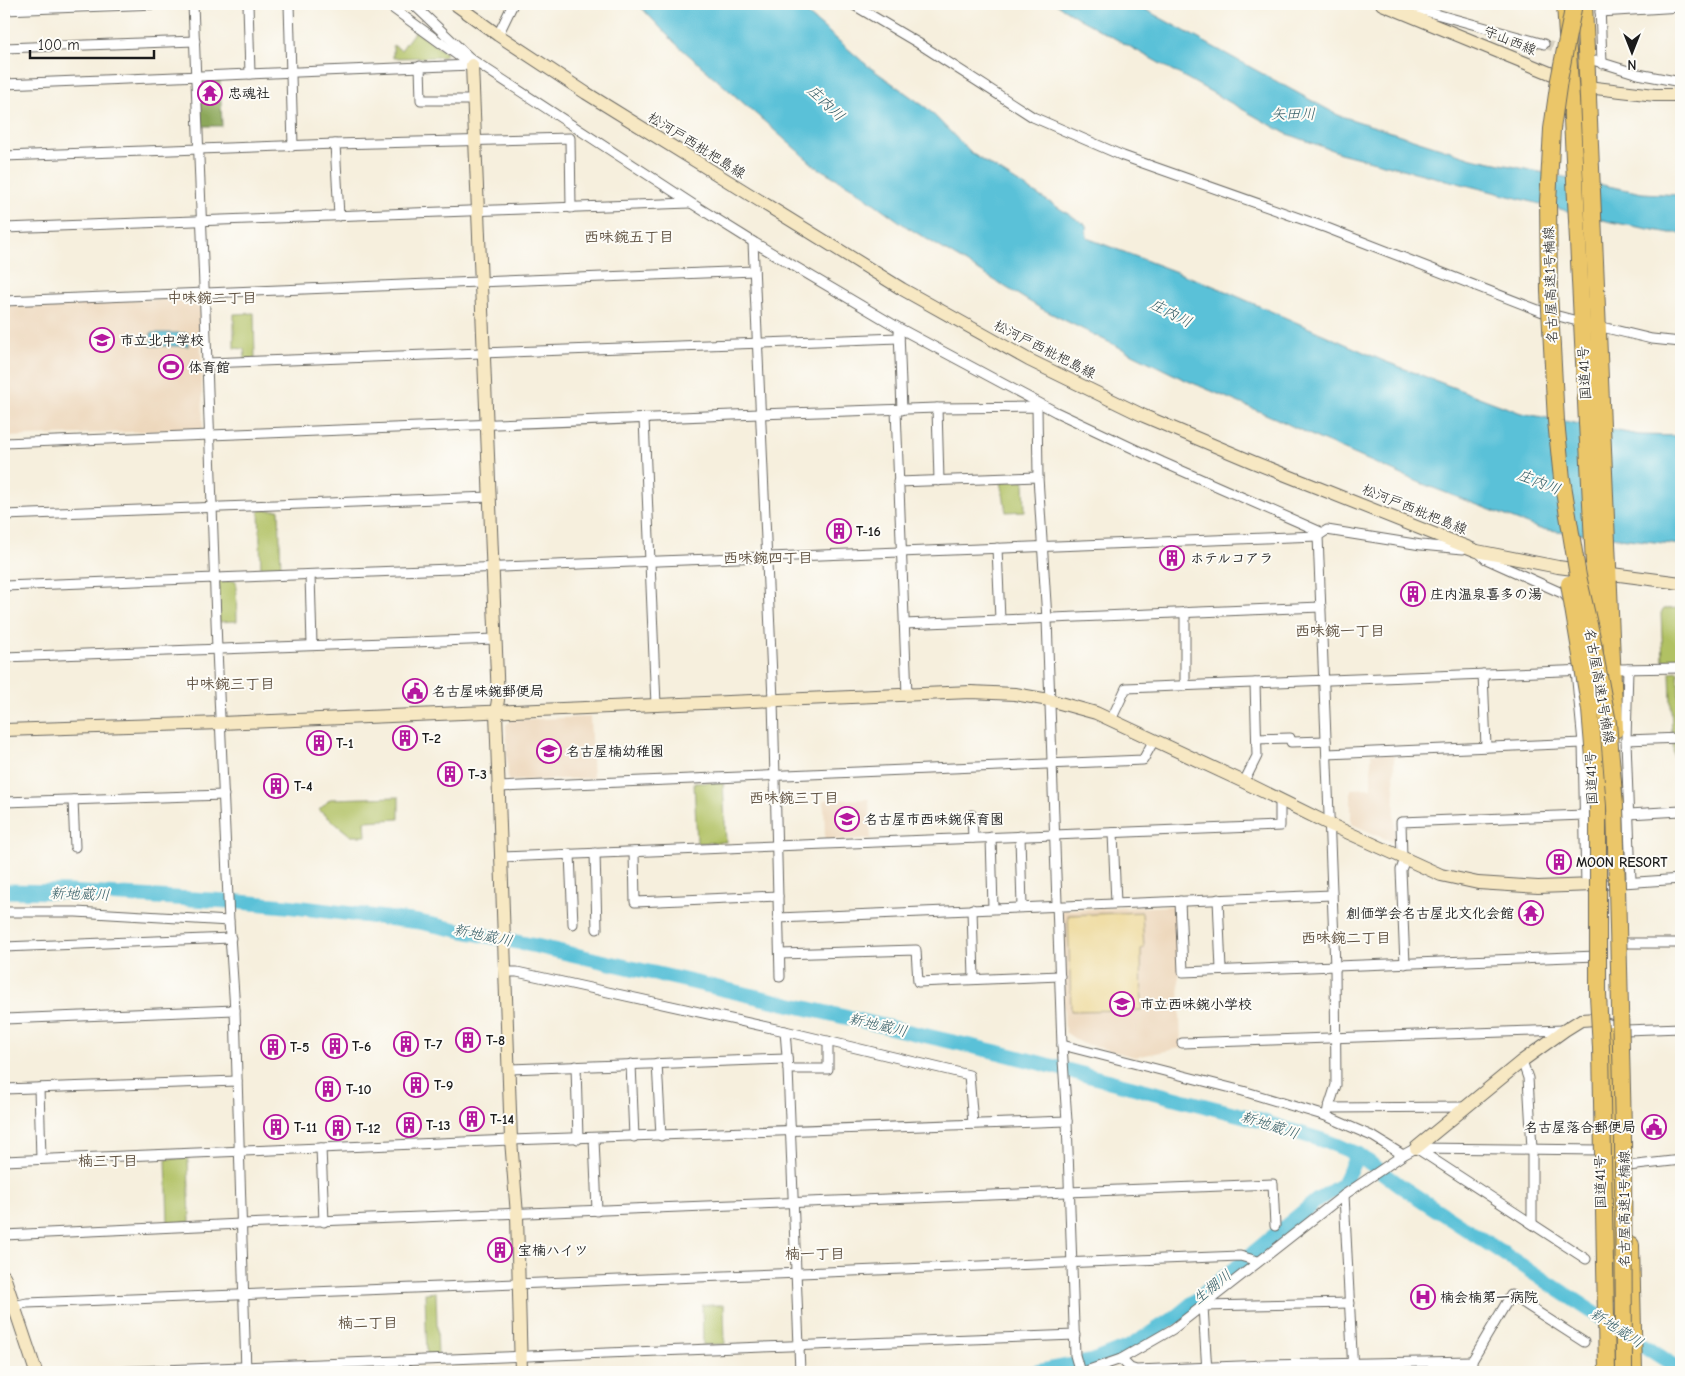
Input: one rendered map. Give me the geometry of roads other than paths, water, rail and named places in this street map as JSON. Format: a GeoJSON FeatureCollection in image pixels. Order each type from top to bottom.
{"type":"FeatureCollection","features":[{"type":"Feature","properties":{"kind":"highway","name":"国道41号"},"geometry":{"type":"LineString","coordinates":[[1565,4],[1570,81],[1582,95],[1598,326],[1600,566],[1590,745],[1590,885],[1597,956],[1596,1019],[1604,1294],[1603,1372]]}},
{"type":"Feature","properties":{"kind":"highway","name":"名古屋高速1号楠線"},"geometry":{"type":"LineString","coordinates":[[1570,4],[1547,128],[1540,201],[1539,293],[1541,348],[1552,479],[1585,676],[1598,806],[1598,995],[1601,1048],[1604,1294],[1603,1372]]}},
{"type":"Feature","properties":{"kind":"highway","name":"名古屋高速1号楠線"},"geometry":{"type":"LineString","coordinates":[[1574,4],[1559,80],[1552,129],[1548,202],[1549,291],[1556,421],[1562,479],[1578,576],[1608,723],[1615,806],[1629,1367]]}},
{"type":"Feature","properties":{"kind":"highway","name":"国道41号"},"geometry":{"type":"LineString","coordinates":[[1584,4],[1581,323],[1627,882],[1617,1067],[1624,1076],[1626,1122],[1629,1128],[1628,1166],[1633,1309],[1629,1367]]}},
{"type":"Feature","properties":{"kind":"highway"},"geometry":{"type":"LineString","coordinates":[[1597,664],[1595,682],[1600,723],[1618,1032]]}},
{"type":"Feature","properties":{"kind":"highway"},"geometry":{"type":"LineString","coordinates":[[1601,1048],[1607,1063],[1610,1081],[1614,1372]]}},
{"type":"Feature","properties":{"kind":"street"},"geometry":{"type":"LineString","coordinates":[[4,10],[157,4]]}},
{"type":"Feature","properties":{"kind":"street"},"geometry":{"type":"LineString","coordinates":[[193,4],[214,578],[238,1081],[246,1370]]}},
{"type":"Feature","properties":{"kind":"street"},"geometry":{"type":"LineString","coordinates":[[248,4],[250,74]]}},
{"type":"Feature","properties":{"kind":"street"},"geometry":{"type":"LineString","coordinates":[[289,4],[293,146]]}},
{"type":"Feature","properties":{"kind":"street"},"geometry":{"type":"LineString","coordinates":[[387,4],[471,62],[690,203],[899,333],[1037,405],[1320,534]]}},
{"type":"Feature","properties":{"kind":"street"},"geometry":{"type":"LineString","coordinates":[[413,4],[471,62],[496,639],[498,700],[496,712],[521,1372]]}},
{"type":"Feature","properties":{"kind":"street","name":"松河戸西枇杷島線"},"geometry":{"type":"LineString","coordinates":[[455,4],[498,35],[845,255],[1029,360],[1144,416],[1253,462],[1477,551],[1558,567],[1600,566],[1681,583]]}},
{"type":"Feature","properties":{"kind":"street"},"geometry":{"type":"LineString","coordinates":[[498,35],[513,4]]}},
{"type":"Feature","properties":{"kind":"street"},"geometry":{"type":"LineString","coordinates":[[852,4],[918,43],[1033,117],[1123,156],[1327,228],[1543,312],[1581,323]]}},
{"type":"Feature","properties":{"kind":"street","name":"守山西線"},"geometry":{"type":"LineString","coordinates":[[1382,4],[1570,81]]}},
{"type":"Feature","properties":{"kind":"street"},"geometry":{"type":"LineString","coordinates":[[1400,4],[1544,44]]}},
{"type":"Feature","properties":{"kind":"street"},"geometry":{"type":"LineString","coordinates":[[1681,7],[1600,8],[1599,62],[1638,74],[1681,82]]}},
{"type":"Feature","properties":{"kind":"street"},"geometry":{"type":"LineString","coordinates":[[4,48],[195,41]]}},
{"type":"Feature","properties":{"kind":"street"},"geometry":{"type":"LineString","coordinates":[[4,84],[196,77],[471,62]]}},
{"type":"Feature","properties":{"kind":"street"},"geometry":{"type":"LineString","coordinates":[[420,66],[421,100],[473,100]]}},
{"type":"Feature","properties":{"kind":"street"},"geometry":{"type":"LineString","coordinates":[[1582,95],[1681,95]]}},
{"type":"Feature","properties":{"kind":"street"},"geometry":{"type":"LineString","coordinates":[[4,156],[570,138],[571,208]]}},
{"type":"Feature","properties":{"kind":"street"},"geometry":{"type":"LineString","coordinates":[[335,144],[339,216]]}},
{"type":"Feature","properties":{"kind":"street"},"geometry":{"type":"LineString","coordinates":[[4,228],[690,203]]}},
{"type":"Feature","properties":{"kind":"street"},"geometry":{"type":"LineString","coordinates":[[753,242],[773,700],[780,977]]}},
{"type":"Feature","properties":{"kind":"street"},"geometry":{"type":"LineString","coordinates":[[4,302],[754,271]]}},
{"type":"Feature","properties":{"kind":"street"},"geometry":{"type":"LineString","coordinates":[[1598,326],[1652,339],[1681,342]]}},
{"type":"Feature","properties":{"kind":"street"},"geometry":{"type":"LineString","coordinates":[[207,363],[757,343],[899,333]]}},
{"type":"Feature","properties":{"kind":"street"},"geometry":{"type":"LineString","coordinates":[[899,333],[898,482],[907,695]]}},
{"type":"Feature","properties":{"kind":"street"},"geometry":{"type":"LineString","coordinates":[[4,443],[1037,405]]}},
{"type":"Feature","properties":{"kind":"street"},"geometry":{"type":"LineString","coordinates":[[1037,405],[1038,477],[1047,619],[1062,1045],[1067,1121],[1076,1359],[1081,1371],[1121,1359],[1174,1329],[1256,1260],[1344,1195],[1416,1148],[1522,1061],[1581,1020],[1596,1019],[1618,1032],[1681,1028]]}},
{"type":"Feature","properties":{"kind":"street"},"geometry":{"type":"LineString","coordinates":[[937,408],[939,481]]}},
{"type":"Feature","properties":{"kind":"street"},"geometry":{"type":"LineString","coordinates":[[644,419],[656,705]]}},
{"type":"Feature","properties":{"kind":"street"},"geometry":{"type":"LineString","coordinates":[[898,482],[1038,477]]}},
{"type":"Feature","properties":{"kind":"street"},"geometry":{"type":"LineString","coordinates":[[4,515],[490,497]]}},
{"type":"Feature","properties":{"kind":"street"},"geometry":{"type":"LineString","coordinates":[[4,586],[997,548],[1320,534],[1327,530],[1421,545],[1477,551],[1486,559],[1564,594],[1568,600],[1583,606],[1588,670],[1126,688],[1110,720]]}},
{"type":"Feature","properties":{"kind":"street"},"geometry":{"type":"LineString","coordinates":[[1320,534],[1336,1039],[1336,1085],[1327,1112]]}},
{"type":"Feature","properties":{"kind":"street"},"geometry":{"type":"LineString","coordinates":[[997,548],[1000,620]]}},
{"type":"Feature","properties":{"kind":"street"},"geometry":{"type":"LineString","coordinates":[[310,575],[312,645]]}},
{"type":"Feature","properties":{"kind":"street"},"geometry":{"type":"LineString","coordinates":[[904,624],[1321,607]]}},
{"type":"Feature","properties":{"kind":"street"},"geometry":{"type":"LineString","coordinates":[[1185,612],[1185,686]]}},
{"type":"Feature","properties":{"kind":"street"},"geometry":{"type":"LineString","coordinates":[[4,657],[496,639]]}},
{"type":"Feature","properties":{"kind":"street"},"geometry":{"type":"LineString","coordinates":[[1627,882],[1629,814],[1624,669],[1681,668]]}},
{"type":"Feature","properties":{"kind":"street"},"geometry":{"type":"LineString","coordinates":[[1576,671],[1583,743],[1584,815],[1590,885]]}},
{"type":"Feature","properties":{"kind":"street"},"geometry":{"type":"LineString","coordinates":[[1482,674],[1486,747]]}},
{"type":"Feature","properties":{"kind":"street"},"geometry":{"type":"LineString","coordinates":[[1244,782],[1257,756],[1256,683]]}},
{"type":"Feature","properties":{"kind":"street"},"geometry":{"type":"LineString","coordinates":[[4,730],[221,719],[496,712],[993,692],[1049,700],[1088,710],[1441,875],[1478,883],[1538,887],[1681,879]]}},
{"type":"Feature","properties":{"kind":"street"},"geometry":{"type":"LineString","coordinates":[[1257,739],[1290,738],[1291,742],[1326,741]]}},
{"type":"Feature","properties":{"kind":"street"},"geometry":{"type":"LineString","coordinates":[[1626,740],[1681,738]]}},
{"type":"Feature","properties":{"kind":"street"},"geometry":{"type":"LineString","coordinates":[[499,787],[1143,760],[1154,740]]}},
{"type":"Feature","properties":{"kind":"street"},"geometry":{"type":"LineString","coordinates":[[1326,754],[1583,743]]}},
{"type":"Feature","properties":{"kind":"street"},"geometry":{"type":"LineString","coordinates":[[4,802],[224,795]]}},
{"type":"Feature","properties":{"kind":"street"},"geometry":{"type":"LineString","coordinates":[[501,857],[1280,826],[1280,799]]}},
{"type":"Feature","properties":{"kind":"street"},"geometry":{"type":"LineString","coordinates":[[73,800],[75,847]]}},
{"type":"Feature","properties":{"kind":"street"},"geometry":{"type":"LineString","coordinates":[[1629,814],[1681,811]]}},
{"type":"Feature","properties":{"kind":"street"},"geometry":{"type":"LineString","coordinates":[[972,815],[973,838]]}},
{"type":"Feature","properties":{"kind":"street"},"geometry":{"type":"LineString","coordinates":[[1406,964],[1401,870],[1403,858],[1401,822],[1584,815]]}},
{"type":"Feature","properties":{"kind":"street"},"geometry":{"type":"LineString","coordinates":[[1113,833],[1116,903]]}},
{"type":"Feature","properties":{"kind":"street"},"geometry":{"type":"LineString","coordinates":[[1020,836],[1022,908]]}},
{"type":"Feature","properties":{"kind":"street"},"geometry":{"type":"LineString","coordinates":[[991,837],[993,908]]}},
{"type":"Feature","properties":{"kind":"street"},"geometry":{"type":"LineString","coordinates":[[634,852],[635,902],[778,896]]}},
{"type":"Feature","properties":{"kind":"street"},"geometry":{"type":"LineString","coordinates":[[570,854],[573,924]]}},
{"type":"Feature","properties":{"kind":"street"},"geometry":{"type":"LineString","coordinates":[[595,854],[597,929]]}},
{"type":"Feature","properties":{"kind":"street"},"geometry":{"type":"LineString","coordinates":[[778,918],[1332,894]]}},
{"type":"Feature","properties":{"kind":"street"},"geometry":{"type":"LineString","coordinates":[[1218,900],[1220,970]]}},
{"type":"Feature","properties":{"kind":"street"},"geometry":{"type":"LineString","coordinates":[[1180,901],[1183,972],[1597,956]]}},
{"type":"Feature","properties":{"kind":"street"},"geometry":{"type":"LineString","coordinates":[[972,909],[974,979]]}},
{"type":"Feature","properties":{"kind":"street"},"geometry":{"type":"LineString","coordinates":[[4,912],[76,912],[229,921]]}},
{"type":"Feature","properties":{"kind":"street"},"geometry":{"type":"LineString","coordinates":[[4,947],[231,938]]}},
{"type":"Feature","properties":{"kind":"street"},"geometry":{"type":"LineString","coordinates":[[1625,943],[1681,943]]}},
{"type":"Feature","properties":{"kind":"street"},"geometry":{"type":"LineString","coordinates":[[780,954],[916,950],[918,982],[1060,976]]}},
{"type":"Feature","properties":{"kind":"street"},"geometry":{"type":"LineString","coordinates":[[506,972],[517,972],[785,1031],[969,1075],[973,1124]]}},
{"type":"Feature","properties":{"kind":"street"},"geometry":{"type":"LineString","coordinates":[[4,1019],[235,1010]]}},
{"type":"Feature","properties":{"kind":"street"},"geometry":{"type":"LineString","coordinates":[[1182,1043],[1565,1030]]}},
{"type":"Feature","properties":{"kind":"street"},"geometry":{"type":"LineString","coordinates":[[785,1031],[800,1372]]}},
{"type":"Feature","properties":{"kind":"street"},"geometry":{"type":"LineString","coordinates":[[788,1069],[828,1068],[828,1041]]}},
{"type":"Feature","properties":{"kind":"street"},"geometry":{"type":"LineString","coordinates":[[1062,1045],[1327,1112],[1403,1155]]}},
{"type":"Feature","properties":{"kind":"street"},"geometry":{"type":"LineString","coordinates":[[510,1069],[787,1059]]}},
{"type":"Feature","properties":{"kind":"street"},"geometry":{"type":"LineString","coordinates":[[1522,1061],[1528,1078],[1532,1149],[1532,1223]]}},
{"type":"Feature","properties":{"kind":"street"},"geometry":{"type":"LineString","coordinates":[[657,1063],[661,1136]]}},
{"type":"Feature","properties":{"kind":"street"},"geometry":{"type":"LineString","coordinates":[[631,1064],[634,1137]]}},
{"type":"Feature","properties":{"kind":"street"},"geometry":{"type":"LineString","coordinates":[[576,1066],[578,1139]]}},
{"type":"Feature","properties":{"kind":"street"},"geometry":{"type":"LineString","coordinates":[[4,1089],[238,1081]]}},
{"type":"Feature","properties":{"kind":"street"},"geometry":{"type":"LineString","coordinates":[[39,1088],[41,1159]]}},
{"type":"Feature","properties":{"kind":"street"},"geometry":{"type":"LineString","coordinates":[[1327,1112],[1466,1107]]}},
{"type":"Feature","properties":{"kind":"street"},"geometry":{"type":"LineString","coordinates":[[4,1161],[512,1140],[594,1139],[1067,1121]]}},
{"type":"Feature","properties":{"kind":"street"},"geometry":{"type":"LineString","coordinates":[[594,1139],[597,1212]]}},
{"type":"Feature","properties":{"kind":"street"},"geometry":{"type":"LineString","coordinates":[[321,1148],[324,1222]]}},
{"type":"Feature","properties":{"kind":"street"},"geometry":{"type":"LineString","coordinates":[[1416,1148],[1599,1150]]}},
{"type":"Feature","properties":{"kind":"street"},"geometry":{"type":"LineString","coordinates":[[1416,1148],[1586,1260]]}},
{"type":"Feature","properties":{"kind":"street"},"geometry":{"type":"LineString","coordinates":[[1628,1166],[1681,1160]]}},
{"type":"Feature","properties":{"kind":"street"},"geometry":{"type":"LineString","coordinates":[[4,1235],[1273,1184],[1275,1226]]}},
{"type":"Feature","properties":{"kind":"street"},"geometry":{"type":"LineString","coordinates":[[1344,1195],[1353,1368]]}},
{"type":"Feature","properties":{"kind":"street"},"geometry":{"type":"LineString","coordinates":[[9,1306],[27,1303],[243,1294],[1072,1262],[1240,1256],[1256,1260]]}},
{"type":"Feature","properties":{"kind":"street"},"geometry":{"type":"LineString","coordinates":[[4,1276],[9,1306],[36,1372]]}},
{"type":"Feature","properties":{"kind":"street"},"geometry":{"type":"LineString","coordinates":[[1472,1372],[1472,1361],[1511,1295],[1584,1342]]}},
{"type":"Feature","properties":{"kind":"street"},"geometry":{"type":"LineString","coordinates":[[1203,1306],[1350,1303]]}},
{"type":"Feature","properties":{"kind":"street"},"geometry":{"type":"LineString","coordinates":[[1203,1306],[1207,1370]]}},
{"type":"Feature","properties":{"kind":"street"},"geometry":{"type":"LineString","coordinates":[[109,1372],[246,1370],[520,1356],[1075,1335]]}},
{"type":"Feature","properties":{"kind":"street"},"geometry":{"type":"LineString","coordinates":[[1121,1359],[1130,1368],[1136,1370],[1353,1368],[1472,1361]]}},
{"type":"Feature","properties":{"kind":"water","name":"庄内川"},"geometry":{"type":"Polygon","coordinates":[[[638,4],[796,4],[868,66],[928,109],[971,153],[1086,225],[1087,238],[1216,287],[1384,361],[1521,413],[1639,435],[1681,436],[1681,545],[1540,529],[1423,484],[1181,378],[1040,308],[907,227],[853,188],[815,166],[674,42],[638,4]]]}},
{"type":"Feature","properties":{"kind":"water","name":"矢田川"},"geometry":{"type":"Polygon","coordinates":[[[1056,4],[1135,4],[1338,115],[1472,158],[1642,193],[1681,195],[1681,233],[1670,233],[1611,222],[1340,153],[1285,133],[1056,4]]]}},
{"type":"Feature","properties":{"kind":"water"},"geometry":{"type":"Polygon","coordinates":[[[151,333],[188,333],[188,346],[151,346],[151,333]]]}},
{"type":"Feature","properties":{"kind":"waterway","name":"新地蔵川"},"geometry":{"type":"LineString","coordinates":[[4,891],[69,892],[228,901],[419,922],[536,946],[1001,1053],[1248,1117],[1328,1142],[1358,1154],[1402,1187],[1681,1370]]}},
{"type":"Feature","properties":{"kind":"waterway","name":"生棚川"},"geometry":{"type":"LineString","coordinates":[[1035,1372],[1093,1361],[1131,1346],[1177,1316],[1316,1201],[1342,1185],[1358,1154]]}},
{"type":"Feature","properties":{"kind":"tunnel"},"geometry":{"type":"LineString","coordinates":[[1544,44],[1589,59]]}},
{"type":"Feature","properties":{"kind":"place","name":"忠魂社"},"geometry":{"type":"Point","coordinates":[210,93]}},
{"type":"Feature","properties":{"kind":"place","name":"市立北中学校"},"geometry":{"type":"Point","coordinates":[102,340]}},
{"type":"Feature","properties":{"kind":"place","name":"体育館"},"geometry":{"type":"Point","coordinates":[171,367]}},
{"type":"Feature","properties":{"kind":"place","name":"T-16"},"geometry":{"type":"Point","coordinates":[839,531]}},
{"type":"Feature","properties":{"kind":"place","name":"ホテルコアラ"},"geometry":{"type":"Point","coordinates":[1172,558]}},
{"type":"Feature","properties":{"kind":"place","name":"庄内温泉喜多の湯"},"geometry":{"type":"Point","coordinates":[1413,594]}},
{"type":"Feature","properties":{"kind":"place","name":"名古屋味鋺郵便局"},"geometry":{"type":"Point","coordinates":[415,691]}},
{"type":"Feature","properties":{"kind":"place","name":"T-2"},"geometry":{"type":"Point","coordinates":[405,738]}},
{"type":"Feature","properties":{"kind":"place","name":"T-1"},"geometry":{"type":"Point","coordinates":[319,743]}},
{"type":"Feature","properties":{"kind":"place","name":"名古屋楠幼稚園"},"geometry":{"type":"Point","coordinates":[549,751]}},
{"type":"Feature","properties":{"kind":"place","name":"T-3"},"geometry":{"type":"Point","coordinates":[450,774]}},
{"type":"Feature","properties":{"kind":"place","name":"T-4"},"geometry":{"type":"Point","coordinates":[276,786]}},
{"type":"Feature","properties":{"kind":"place","name":"名古屋市西味鋺保育園"},"geometry":{"type":"Point","coordinates":[847,819]}},
{"type":"Feature","properties":{"kind":"place","name":"MOON RESORT"},"geometry":{"type":"Point","coordinates":[1559,862]}},
{"type":"Feature","properties":{"kind":"place","name":"創価学会名古屋北文化会館"},"geometry":{"type":"Point","coordinates":[1531,913]}},
{"type":"Feature","properties":{"kind":"place","name":"市立西味鋺小学校"},"geometry":{"type":"Point","coordinates":[1122,1004]}},
{"type":"Feature","properties":{"kind":"place","name":"T-8"},"geometry":{"type":"Point","coordinates":[468,1040]}},
{"type":"Feature","properties":{"kind":"place","name":"T-7"},"geometry":{"type":"Point","coordinates":[406,1044]}},
{"type":"Feature","properties":{"kind":"place","name":"T-6"},"geometry":{"type":"Point","coordinates":[335,1046]}},
{"type":"Feature","properties":{"kind":"place","name":"T-5"},"geometry":{"type":"Point","coordinates":[273,1047]}},
{"type":"Feature","properties":{"kind":"place","name":"T-9"},"geometry":{"type":"Point","coordinates":[416,1085]}},
{"type":"Feature","properties":{"kind":"place","name":"T-10"},"geometry":{"type":"Point","coordinates":[328,1089]}},
{"type":"Feature","properties":{"kind":"place","name":"T-14"},"geometry":{"type":"Point","coordinates":[472,1119]}},
{"type":"Feature","properties":{"kind":"place","name":"T-13"},"geometry":{"type":"Point","coordinates":[409,1125]}},
{"type":"Feature","properties":{"kind":"place","name":"T-11"},"geometry":{"type":"Point","coordinates":[276,1127]}},
{"type":"Feature","properties":{"kind":"place","name":"名古屋落合郵便局"},"geometry":{"type":"Point","coordinates":[1654,1127]}},
{"type":"Feature","properties":{"kind":"place","name":"T-12"},"geometry":{"type":"Point","coordinates":[338,1128]}},
{"type":"Feature","properties":{"kind":"place","name":"宝楠ハイツ"},"geometry":{"type":"Point","coordinates":[500,1250]}},
{"type":"Feature","properties":{"kind":"place","name":"楠会楠第一病院"},"geometry":{"type":"Point","coordinates":[1423,1297]}},
{"type":"Feature","properties":{"kind":"district","name":"西味鋺五丁目"},"geometry":{"type":"Point","coordinates":[629,237]}},
{"type":"Feature","properties":{"kind":"district","name":"中味鋺二丁目"},"geometry":{"type":"Point","coordinates":[212,298]}},
{"type":"Feature","properties":{"kind":"district","name":"西味鋺四丁目"},"geometry":{"type":"Point","coordinates":[768,558]}},
{"type":"Feature","properties":{"kind":"district","name":"西味鋺一丁目"},"geometry":{"type":"Point","coordinates":[1340,631]}},
{"type":"Feature","properties":{"kind":"district","name":"中味鋺三丁目"},"geometry":{"type":"Point","coordinates":[230,684]}},
{"type":"Feature","properties":{"kind":"district","name":"西味鋺三丁目"},"geometry":{"type":"Point","coordinates":[794,798]}},
{"type":"Feature","properties":{"kind":"district","name":"西味鋺二丁目"},"geometry":{"type":"Point","coordinates":[1346,938]}},
{"type":"Feature","properties":{"kind":"district","name":"楠三丁目"},"geometry":{"type":"Point","coordinates":[108,1161]}},
{"type":"Feature","properties":{"kind":"district","name":"楠一丁目"},"geometry":{"type":"Point","coordinates":[815,1254]}},
{"type":"Feature","properties":{"kind":"district","name":"楠二丁目"},"geometry":{"type":"Point","coordinates":[368,1323]}}]}
